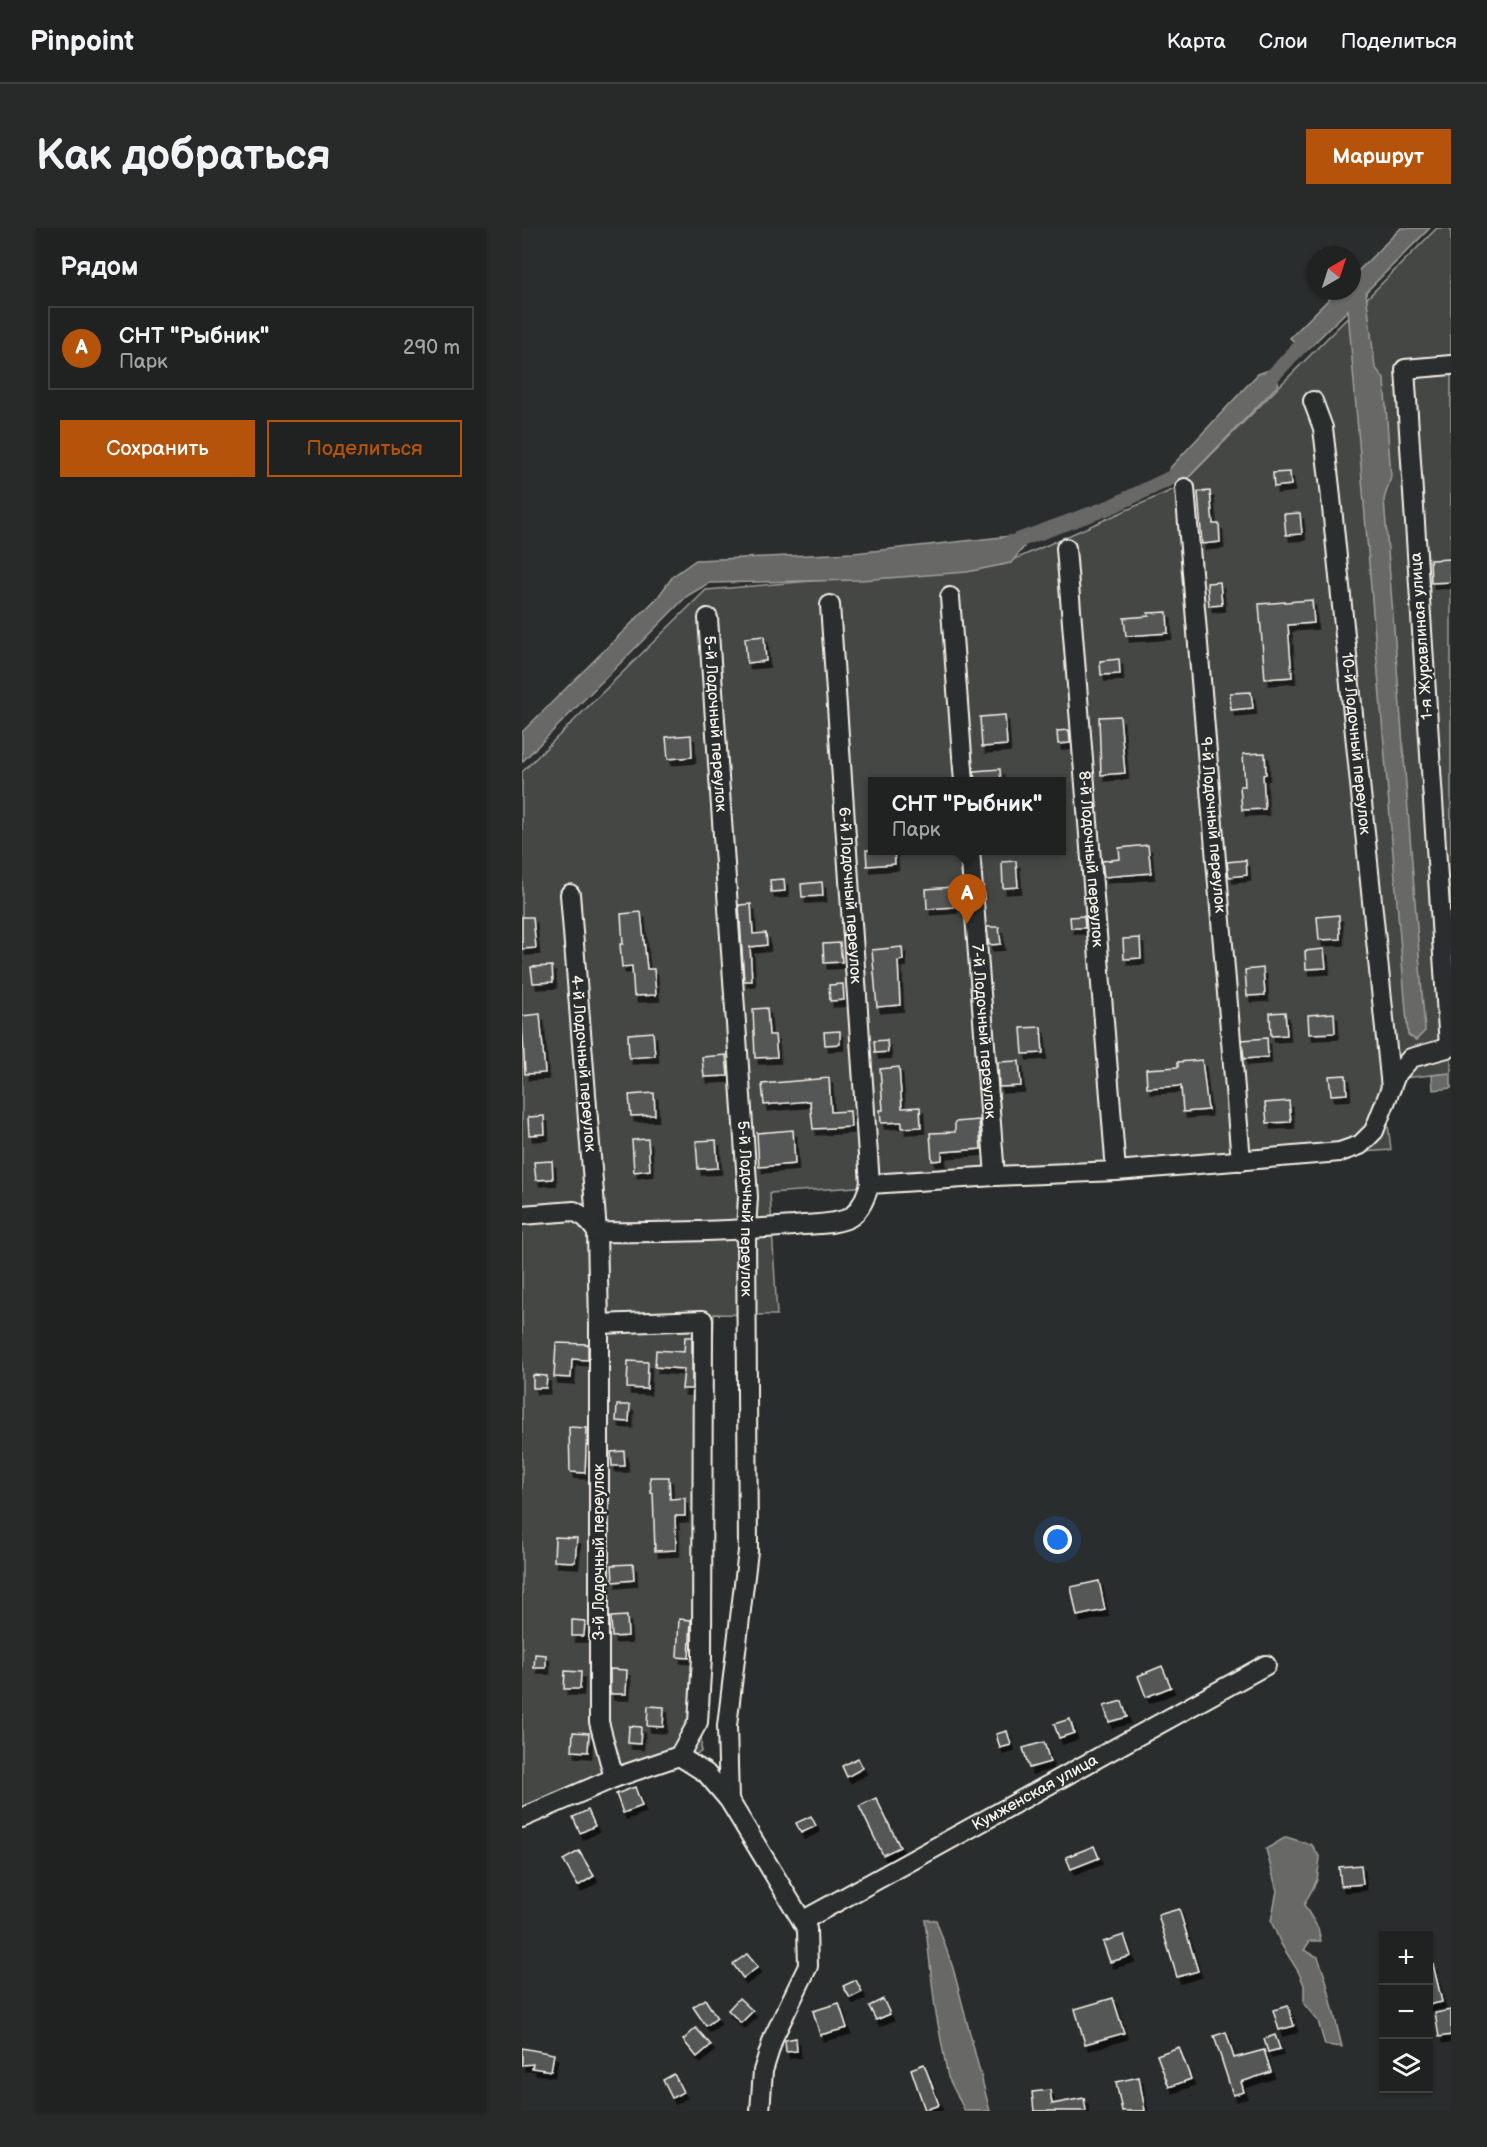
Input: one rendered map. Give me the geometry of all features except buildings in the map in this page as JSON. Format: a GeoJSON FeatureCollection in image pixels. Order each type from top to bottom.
{"type":"FeatureCollection","features":[{"type":"Feature","properties":{"kind":"street","name":"1-я Журавлиная улица"},"geometry":{"type":"LineString","coordinates":[[1450,1047],[1405,369],[1451,365]]}},
{"type":"Feature","properties":{"kind":"street","name":"10-й Лодочный переулок"},"geometry":{"type":"LineString","coordinates":[[1313,401],[1323,428],[1329,478],[1391,1088]]}},
{"type":"Feature","properties":{"kind":"street","name":"9-й Лодочный переулок"},"geometry":{"type":"LineString","coordinates":[[1185,488],[1241,1161]]}},
{"type":"Feature","properties":{"kind":"street","name":"8-й Лодочный переулок"},"geometry":{"type":"LineString","coordinates":[[1066,548],[1116,1171]]}},
{"type":"Feature","properties":{"kind":"street"},"geometry":{"type":"LineString","coordinates":[[950,597],[964,777]]}},
{"type":"Feature","properties":{"kind":"street","name":"6-й Лодочный переулок"},"geometry":{"type":"LineString","coordinates":[[830,605],[870,1184]]}},
{"type":"Feature","properties":{"kind":"street","name":"5-й Лодочный переулок"},"geometry":{"type":"LineString","coordinates":[[708,618],[748,1197],[746,1229],[748,1551],[727,1726],[729,1800]]}},
{"type":"Feature","properties":{"kind":"street","name":"7-й Лодочный переулок"},"geometry":{"type":"LineString","coordinates":[[969,855],[995,1176]]}},
{"type":"Feature","properties":{"kind":"street","name":"4-й Лодочный переулок"},"geometry":{"type":"LineString","coordinates":[[570,894],[597,1232],[599,1324]]}},
{"type":"Feature","properties":{"kind":"street"},"geometry":{"type":"LineString","coordinates":[[522,1215],[574,1210],[586,1218],[597,1232],[639,1233],[746,1229],[830,1223],[851,1216],[864,1201],[870,1184],[1116,1171],[1340,1152],[1360,1145],[1374,1131],[1396,1075],[1411,1058],[1450,1047]]}},
{"type":"Feature","properties":{"kind":"street"},"geometry":{"type":"LineString","coordinates":[[522,1818],[614,1778],[679,1756],[698,1722],[702,1658],[703,1320],[599,1324]]}},
{"type":"Feature","properties":{"kind":"street","name":"3-й Лодочный переулок"},"geometry":{"type":"LineString","coordinates":[[599,1324],[599,1722],[614,1778]]}},
{"type":"Feature","properties":{"kind":"street","name":"Кумженская улица"},"geometry":{"type":"LineString","coordinates":[[802,1921],[1266,1665]]}},
{"type":"Feature","properties":{"kind":"street"},"geometry":{"type":"LineString","coordinates":[[679,1756],[706,1773],[729,1800],[807,1929],[808,1966],[774,2036],[763,2071],[760,2111]]}},
{"type":"Feature","properties":{"kind":"shaded area"},"geometry":{"type":"Polygon","coordinates":[[[1401,228],[1430,228],[1366,292],[1375,367],[1384,379],[1391,477],[1384,499],[1425,1031],[1416,1040],[1408,1035],[1348,310],[1305,352],[1290,338],[1328,300],[1361,300],[1361,268],[1401,228]]]}},
{"type":"Feature","properties":{"kind":"shaded area"},"geometry":{"type":"Polygon","coordinates":[[[1437,228],[1451,228],[1451,1073],[1383,1080],[1391,1150],[770,1193],[777,1315],[714,1314],[701,1752],[522,1819],[522,772],[706,590],[1002,565],[1179,487],[1437,228]]]}},
{"type":"Feature","properties":{"kind":"shaded area"},"geometry":{"type":"Polygon","coordinates":[[[1272,369],[1279,384],[1183,483],[1167,484],[1169,469],[1258,374],[1272,369]]]}},
{"type":"Feature","properties":{"kind":"shaded area"},"geometry":{"type":"Polygon","coordinates":[[[1011,536],[1024,547],[1011,563],[967,572],[861,580],[709,583],[687,596],[522,762],[522,732],[658,597],[673,576],[696,560],[854,553],[1011,536]]]}},
{"type":"Feature","properties":{"kind":"shaded area"},"geometry":{"type":"Polygon","coordinates":[[[1451,1073],[1451,1088],[1433,1090],[1432,1075],[1451,1073]]]}},
{"type":"Feature","properties":{"kind":"shaded area"},"geometry":{"type":"Polygon","coordinates":[[[1286,1837],[1312,1845],[1320,1858],[1317,1880],[1304,1905],[1318,1928],[1321,1941],[1310,1941],[1304,1950],[1318,1957],[1326,1980],[1342,2047],[1325,2045],[1318,2021],[1304,2004],[1304,1985],[1298,1971],[1281,1944],[1271,1921],[1277,1891],[1266,1849],[1286,1837]]]}},
{"type":"Feature","properties":{"kind":"shaded area"},"geometry":{"type":"Polygon","coordinates":[[[925,1920],[936,1920],[953,1968],[990,2111],[965,2111],[948,2077],[935,2008],[925,1920]]]}},
{"type":"Feature","properties":{"kind":"waterway"},"geometry":{"type":"LineString","coordinates":[[1261,388],[1312,334]]}},
{"type":"Feature","properties":{"kind":"waterway"},"geometry":{"type":"LineString","coordinates":[[1000,547],[1110,507],[1179,474],[1184,468]]}},
{"type":"Feature","properties":{"kind":"place","name":"СНТ \"Рыбник\""},"geometry":{"type":"Point","coordinates":[967,924]}}]}
